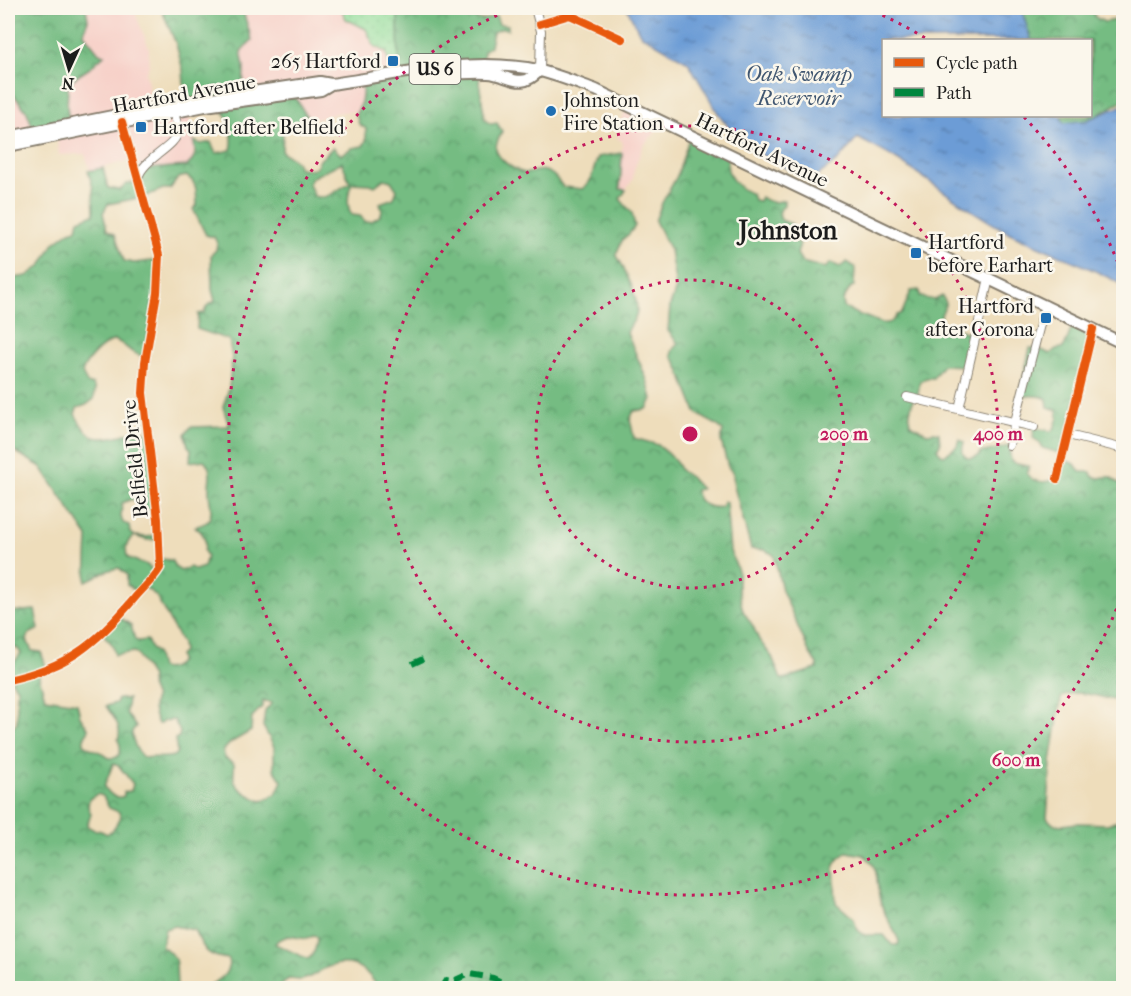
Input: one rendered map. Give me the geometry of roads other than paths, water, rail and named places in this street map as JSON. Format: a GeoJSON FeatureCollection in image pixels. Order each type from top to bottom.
{"type":"FeatureCollection","features":[{"type":"Feature","properties":{"kind":"highway","name":"Hartford Avenue"},"geometry":{"type":"LineString","coordinates":[[8,137],[320,82],[331,84],[406,73],[488,73],[520,81],[530,79],[540,70],[596,90],[1124,344]]}},
{"type":"Feature","properties":{"kind":"highway","name":"Hartford Avenue"},"geometry":{"type":"LineString","coordinates":[[8,146],[122,122],[173,108]]}},
{"type":"Feature","properties":{"kind":"street"},"geometry":{"type":"LineString","coordinates":[[535,8],[540,24],[540,70]]}},
{"type":"Feature","properties":{"kind":"street"},"geometry":{"type":"LineString","coordinates":[[540,24],[570,11],[622,39]]}},
{"type":"Feature","properties":{"kind":"street"},"geometry":{"type":"LineString","coordinates":[[138,177],[143,166],[176,138],[178,130],[173,108]]}},
{"type":"Feature","properties":{"kind":"street","name":"Belfield Drive"},"geometry":{"type":"LineString","coordinates":[[8,680],[58,665],[85,647],[117,620],[160,568],[158,519],[143,393],[145,362],[157,293],[159,255],[122,122]]}},
{"type":"Feature","properties":{"kind":"street"},"geometry":{"type":"LineString","coordinates":[[959,409],[989,278]]}},
{"type":"Feature","properties":{"kind":"street"},"geometry":{"type":"LineString","coordinates":[[1009,445],[1045,305]]}},
{"type":"Feature","properties":{"kind":"street"},"geometry":{"type":"LineString","coordinates":[[1057,479],[1094,329]]}},
{"type":"Feature","properties":{"kind":"street"},"geometry":{"type":"LineString","coordinates":[[907,396],[1034,427]]}},
{"type":"Feature","properties":{"kind":"street"},"geometry":{"type":"LineString","coordinates":[[1068,435],[1124,449]]}},
{"type":"Feature","properties":{"kind":"water","name":"Oak Swamp Reservoir"},"geometry":{"type":"Polygon","coordinates":[[[627,8],[1021,8],[1031,39],[882,39],[882,117],[1061,117],[1064,123],[1087,120],[1123,105],[1123,285],[1002,229],[894,158],[858,138],[838,160],[812,180],[776,163],[740,142],[718,113],[688,62],[640,34],[627,8]]]}},
{"type":"Feature","properties":{"kind":"place","name":"265 Hartford"},"geometry":{"type":"Point","coordinates":[393,61]}},
{"type":"Feature","properties":{"kind":"place","name":"Johnston Fire Station"},"geometry":{"type":"Point","coordinates":[551,111]}},
{"type":"Feature","properties":{"kind":"place","name":"Hartford after Belfield"},"geometry":{"type":"Point","coordinates":[141,127]}},
{"type":"Feature","properties":{"kind":"place","name":"Hartford before Earhart"},"geometry":{"type":"Point","coordinates":[916,253]}},
{"type":"Feature","properties":{"kind":"place","name":"Hartford after Corona"},"geometry":{"type":"Point","coordinates":[1046,318]}},
{"type":"Feature","properties":{"kind":"district","name":"Johnston"},"geometry":{"type":"Point","coordinates":[788,230]}}]}
